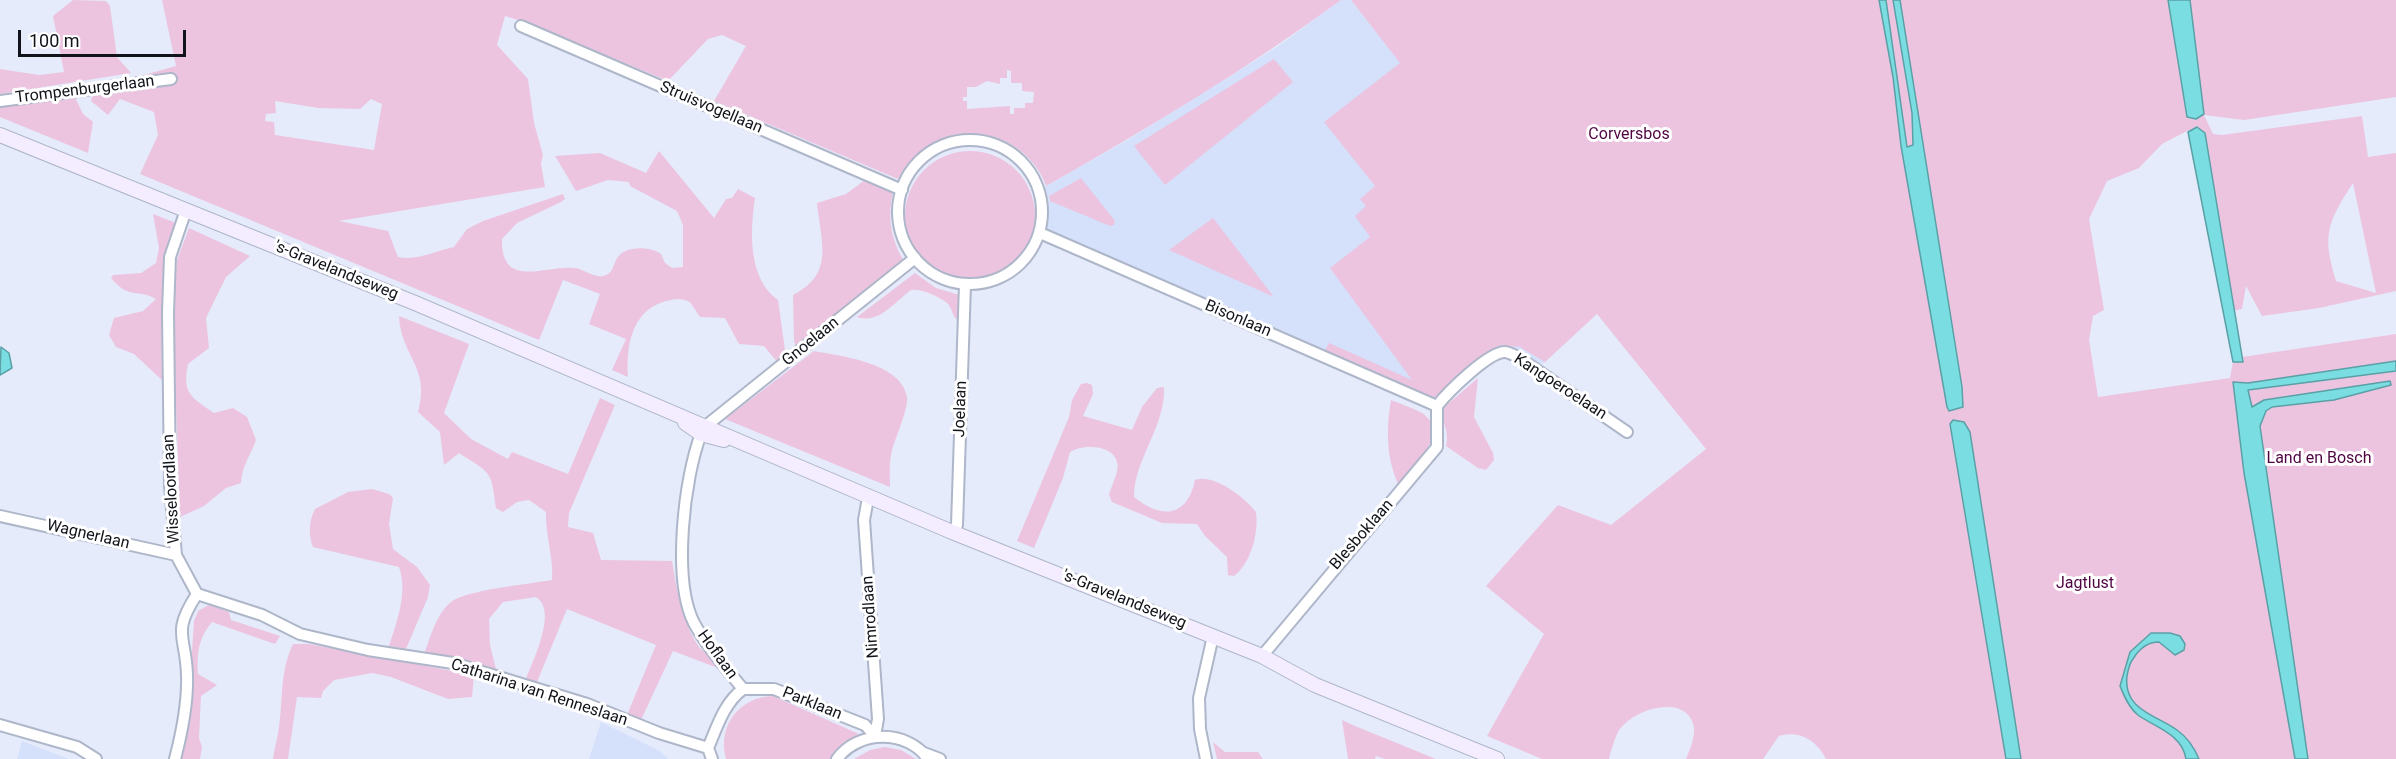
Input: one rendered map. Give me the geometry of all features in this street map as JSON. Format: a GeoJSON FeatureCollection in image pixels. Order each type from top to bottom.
{"type":"FeatureCollection","features":[{"type":"Feature","properties":{"kind":"street","name":"Struisvogellaan"},"geometry":{"type":"LineString","coordinates":[[521,26],[902,190]]}},
{"type":"Feature","properties":{"kind":"street","name":"Trompenburgerlaan"},"geometry":{"type":"LineString","coordinates":[[0,101],[171,79]]}},
{"type":"Feature","properties":{"kind":"street","name":"'s-Gravelandseweg"},"geometry":{"type":"LineString","coordinates":[[0,135],[565,366],[704,430],[868,498],[1262,656],[1315,685],[1497,759]]}},
{"type":"Feature","properties":{"kind":"street"},"geometry":{"type":"LineString","coordinates":[[961,141],[981,141],[1000,147],[1017,157],[1031,172],[1039,190],[1043,216],[1040,233],[1029,255],[1011,272],[989,282],[965,284],[946,280],[929,271],[915,258],[905,243],[899,226],[898,207],[902,190],[911,172],[924,157],[941,146],[961,141]]}},
{"type":"Feature","properties":{"kind":"street","name":"Wisseloordlaan"},"geometry":{"type":"LineString","coordinates":[[186,210],[170,257],[168,312],[170,486],[176,555],[197,594]]}},
{"type":"Feature","properties":{"kind":"street","name":"Bisonlaan"},"geometry":{"type":"LineString","coordinates":[[1040,233],[1437,406]]}},
{"type":"Feature","properties":{"kind":"street","name":"Gnoelaan"},"geometry":{"type":"LineString","coordinates":[[704,430],[915,258]]}},
{"type":"Feature","properties":{"kind":"street","name":"Joelaan"},"geometry":{"type":"LineString","coordinates":[[952,532],[957,525],[965,284]]}},
{"type":"Feature","properties":{"kind":"street","name":"Kangoeroelaan"},"geometry":{"type":"LineString","coordinates":[[1437,406],[1446,395],[1492,356],[1505,352],[1518,357],[1627,432]]}},
{"type":"Feature","properties":{"kind":"street","name":"Blesboklaan"},"geometry":{"type":"LineString","coordinates":[[1262,656],[1277,634],[1437,447],[1437,406]]}},
{"type":"Feature","properties":{"kind":"street","name":"Hoflaan"},"geometry":{"type":"LineString","coordinates":[[704,430],[689,473],[684,504],[684,584],[693,621],[743,689],[725,710],[708,748]]}},
{"type":"Feature","properties":{"kind":"street","name":"Nimrodlaan"},"geometry":{"type":"LineString","coordinates":[[868,498],[864,520],[878,718],[875,736]]}},
{"type":"Feature","properties":{"kind":"street","name":"Wagnerlaan"},"geometry":{"type":"LineString","coordinates":[[0,516],[176,555]]}},
{"type":"Feature","properties":{"kind":"street"},"geometry":{"type":"LineString","coordinates":[[176,759],[181,736],[187,674],[180,633],[187,610],[197,594]]}},
{"type":"Feature","properties":{"kind":"street","name":"Catharina van Renneslaan"},"geometry":{"type":"LineString","coordinates":[[197,594],[262,615],[300,634],[368,650],[453,663],[587,704],[659,733],[708,748]]}},
{"type":"Feature","properties":{"kind":"street"},"geometry":{"type":"LineString","coordinates":[[1206,759],[1200,729],[1199,698],[1213,636]]}},
{"type":"Feature","properties":{"kind":"street","name":"Parklaan"},"geometry":{"type":"LineString","coordinates":[[743,689],[774,689],[865,725],[875,736]]}},
{"type":"Feature","properties":{"kind":"street"},"geometry":{"type":"LineString","coordinates":[[0,725],[77,747],[96,759]]}},
{"type":"Feature","properties":{"kind":"street"},"geometry":{"type":"LineString","coordinates":[[837,759],[855,742],[875,736],[906,741],[926,756],[940,759]]}},
{"type":"Feature","properties":{"kind":"street"},"geometry":{"type":"LineString","coordinates":[[708,748],[712,759]]}},
{"type":"Feature","properties":{"kind":"shaded area"},"geometry":{"type":"Polygon","coordinates":[[[1341,0],[1351,0],[1597,313],[1545,362],[1533,368],[1518,357],[1492,356],[1437,406],[1040,233],[1043,216],[1039,190],[1129,139],[1277,47],[1341,0]]]}},
{"type":"Feature","properties":{"kind":"shaded area"},"geometry":{"type":"Polygon","coordinates":[[[601,722],[660,751],[668,759],[589,759],[601,722]]]}},
{"type":"Feature","properties":{"kind":"shaded area"},"geometry":{"type":"Polygon","coordinates":[[[22,741],[69,759],[17,759],[22,741]]]}},
{"type":"Feature","properties":{"kind":"green space"},"geometry":{"type":"Polygon","coordinates":[[[73,0],[106,1],[110,6],[117,57],[131,73],[0,94],[0,69],[39,75],[64,72],[53,16],[73,0]]]}},
{"type":"Feature","properties":{"kind":"green space"},"geometry":{"type":"Polygon","coordinates":[[[162,0],[1341,0],[1196,98],[1046,186],[1042,176],[1022,152],[1006,142],[989,136],[971,134],[937,143],[922,152],[909,164],[898,179],[714,101],[746,46],[722,35],[708,39],[668,81],[531,24],[505,16],[497,45],[528,79],[534,123],[543,155],[541,163],[545,187],[339,221],[388,231],[398,257],[412,258],[454,247],[467,229],[483,221],[563,194],[565,199],[561,202],[517,223],[502,239],[504,255],[509,265],[516,270],[527,272],[575,268],[602,276],[610,272],[619,255],[637,248],[656,251],[672,268],[683,267],[683,225],[677,211],[630,186],[629,182],[608,180],[576,191],[555,156],[600,153],[646,173],[659,151],[714,218],[726,199],[732,198],[738,189],[755,198],[752,225],[753,254],[761,280],[778,300],[786,357],[778,363],[764,346],[739,344],[725,318],[700,317],[690,302],[674,299],[652,307],[637,322],[628,354],[628,377],[612,370],[626,339],[589,324],[600,294],[563,280],[539,340],[140,174],[158,135],[154,112],[120,99],[108,115],[91,101],[94,89],[176,66],[162,0]],[[1007,70],[1007,78],[1000,78],[1000,84],[987,81],[976,87],[967,87],[967,97],[963,97],[963,101],[967,101],[967,109],[1010,106],[1010,114],[1014,114],[1014,108],[1025,108],[1025,103],[1033,103],[1034,92],[1022,91],[1022,83],[1011,83],[1011,71],[1007,70]],[[371,99],[360,109],[318,108],[275,101],[276,113],[266,114],[265,121],[274,122],[275,135],[374,150],[382,104],[371,99]]]}},
{"type":"Feature","properties":{"kind":"green space"},"geometry":{"type":"Polygon","coordinates":[[[1351,0],[1879,0],[1893,77],[1901,147],[1949,411],[1963,407],[1962,387],[1900,0],[2168,0],[2187,117],[2191,119],[2204,114],[2190,0],[2396,0],[2396,97],[2244,120],[2204,115],[2213,134],[2222,135],[2362,116],[2368,157],[2396,153],[2396,291],[2319,308],[2262,316],[2246,286],[2242,309],[2232,311],[2205,133],[2189,130],[2162,144],[2139,168],[2107,181],[2089,219],[2104,310],[2093,316],[2089,340],[2098,397],[2230,378],[2233,362],[2243,362],[2242,357],[2396,334],[2396,361],[2248,383],[2249,390],[2396,370],[2396,759],[1826,759],[1818,747],[1807,738],[1787,735],[1779,736],[1763,759],[1686,759],[1693,739],[1694,727],[1689,716],[1681,710],[1670,707],[1646,711],[1625,724],[1618,732],[1609,759],[1542,759],[1487,736],[1544,634],[1486,586],[1558,505],[1611,525],[1706,449],[1597,314],[1545,362],[1520,347],[1500,345],[1434,399],[1322,357],[1329,343],[1412,380],[1330,268],[1370,237],[1355,216],[1366,206],[1360,199],[1375,186],[1324,122],[1400,63],[1351,0]],[[2353,183],[2337,209],[2329,230],[2329,252],[2336,281],[2376,293],[2353,183]]]}},
{"type":"Feature","properties":{"kind":"green space"},"geometry":{"type":"Polygon","coordinates":[[[1886,0],[1893,0],[1912,113],[1913,146],[1907,147],[1892,37],[1886,0]]]}},
{"type":"Feature","properties":{"kind":"green space"},"geometry":{"type":"Polygon","coordinates":[[[1274,59],[1293,82],[1165,185],[1134,146],[1274,59]]]}},
{"type":"Feature","properties":{"kind":"green space"},"geometry":{"type":"Polygon","coordinates":[[[74,95],[83,114],[93,122],[88,153],[0,117],[0,106],[74,95]]]}},
{"type":"Feature","properties":{"kind":"green space"},"geometry":{"type":"Polygon","coordinates":[[[970,151],[995,156],[1016,170],[1030,191],[1035,216],[1030,241],[1016,262],[995,276],[970,281],[945,276],[924,262],[910,241],[905,216],[910,191],[924,170],[945,156],[970,151]]]}},
{"type":"Feature","properties":{"kind":"green space"},"geometry":{"type":"Polygon","coordinates":[[[1081,178],[1115,221],[1114,225],[1110,226],[1050,201],[1049,196],[1081,178]]]}},
{"type":"Feature","properties":{"kind":"green space"},"geometry":{"type":"Polygon","coordinates":[[[865,180],[893,192],[890,211],[892,230],[897,247],[906,264],[797,349],[794,341],[793,295],[806,287],[815,277],[822,256],[817,203],[846,194],[865,180]]]}},
{"type":"Feature","properties":{"kind":"green space"},"geometry":{"type":"Polygon","coordinates":[[[153,214],[176,223],[171,242],[163,301],[162,380],[134,354],[116,347],[109,335],[114,318],[143,311],[156,299],[144,294],[129,292],[111,278],[113,275],[141,273],[156,263],[159,248],[153,214]]]}},
{"type":"Feature","properties":{"kind":"green space"},"geometry":{"type":"Polygon","coordinates":[[[1213,218],[1274,297],[1169,250],[1213,218]]]}},
{"type":"Feature","properties":{"kind":"green space"},"geometry":{"type":"Polygon","coordinates":[[[189,228],[250,256],[226,277],[206,318],[209,348],[188,364],[186,382],[190,394],[214,413],[233,408],[247,417],[256,440],[245,466],[241,483],[226,488],[204,506],[180,517],[173,319],[177,260],[189,228]]]}},
{"type":"Feature","properties":{"kind":"green space"},"geometry":{"type":"Polygon","coordinates":[[[915,273],[936,288],[963,296],[963,322],[955,317],[945,301],[920,290],[911,290],[872,318],[857,317],[915,273]]]}},
{"type":"Feature","properties":{"kind":"green space"},"geometry":{"type":"Polygon","coordinates":[[[399,316],[469,344],[444,413],[471,439],[508,459],[512,452],[568,474],[600,398],[615,405],[569,513],[568,527],[593,533],[601,560],[672,561],[687,624],[697,644],[718,668],[673,651],[641,720],[627,715],[656,645],[567,609],[537,682],[526,679],[542,636],[544,624],[545,613],[536,597],[503,602],[489,619],[490,645],[496,669],[425,652],[438,619],[451,602],[470,594],[552,580],[552,563],[546,512],[529,500],[517,502],[503,512],[496,508],[491,479],[483,469],[459,453],[444,465],[440,432],[418,412],[421,384],[401,330],[399,316]]]}},
{"type":"Feature","properties":{"kind":"green space"},"geometry":{"type":"Polygon","coordinates":[[[814,351],[869,363],[894,376],[903,385],[907,403],[891,455],[890,487],[725,419],[814,351]]]}},
{"type":"Feature","properties":{"kind":"green space"},"geometry":{"type":"Polygon","coordinates":[[[1478,378],[1474,417],[1493,453],[1494,460],[1486,470],[1478,468],[1446,446],[1447,435],[1442,414],[1442,409],[1478,378]]]}},
{"type":"Feature","properties":{"kind":"green space"},"geometry":{"type":"Polygon","coordinates":[[[1081,384],[1092,385],[1093,394],[1083,416],[1132,430],[1142,407],[1157,388],[1164,387],[1160,415],[1139,469],[1134,497],[1154,509],[1172,511],[1186,502],[1195,480],[1203,479],[1220,483],[1237,494],[1256,512],[1257,520],[1253,547],[1245,563],[1234,576],[1228,575],[1227,557],[1205,536],[1197,524],[1162,523],[1112,502],[1109,495],[1118,466],[1117,462],[1110,452],[1096,447],[1075,449],[1070,452],[1063,478],[1034,548],[1017,541],[1069,417],[1072,400],[1081,384]]]}},
{"type":"Feature","properties":{"kind":"green space"},"geometry":{"type":"Polygon","coordinates":[[[1391,400],[1422,413],[1430,421],[1433,430],[1431,440],[1420,460],[1398,484],[1391,464],[1388,443],[1391,400]]]}},
{"type":"Feature","properties":{"kind":"green space"},"geometry":{"type":"Polygon","coordinates":[[[372,489],[389,494],[393,498],[389,524],[393,549],[417,567],[430,585],[428,597],[406,649],[389,646],[402,597],[399,567],[313,547],[310,537],[310,523],[315,509],[348,492],[372,489]]]}},
{"type":"Feature","properties":{"kind":"green space"},"geometry":{"type":"Polygon","coordinates":[[[209,605],[229,612],[231,620],[280,636],[275,644],[212,622],[201,640],[198,653],[198,674],[217,685],[201,696],[199,738],[202,747],[200,759],[180,759],[186,741],[194,621],[198,611],[209,605]]]}},
{"type":"Feature","properties":{"kind":"green space"},"geometry":{"type":"Polygon","coordinates":[[[293,644],[309,644],[474,675],[472,697],[448,699],[391,677],[372,673],[334,680],[323,691],[321,698],[297,697],[288,759],[273,759],[284,674],[293,644]]]}},
{"type":"Feature","properties":{"kind":"green space"},"geometry":{"type":"Polygon","coordinates":[[[773,696],[859,734],[840,746],[830,759],[726,759],[725,735],[733,716],[750,702],[773,696]]]}},
{"type":"Feature","properties":{"kind":"green space"},"geometry":{"type":"Polygon","coordinates":[[[1342,720],[1436,759],[1385,759],[1376,756],[1375,759],[1348,759],[1342,720]]]}},
{"type":"Feature","properties":{"kind":"green space"},"geometry":{"type":"Polygon","coordinates":[[[1213,742],[1225,752],[1258,752],[1263,759],[1217,759],[1213,742]]]}},
{"type":"Feature","properties":{"kind":"green space"},"geometry":{"type":"Polygon","coordinates":[[[885,747],[901,750],[916,759],[854,759],[870,750],[885,747]]]}},
{"type":"Feature","properties":{"kind":"water"},"geometry":{"type":"Polygon","coordinates":[[[1879,0],[1886,0],[1907,147],[1913,145],[1912,113],[1893,0],[1900,0],[1962,387],[1963,407],[1949,411],[1901,146],[1893,77],[1879,0]]]}},
{"type":"Feature","properties":{"kind":"water"},"geometry":{"type":"Polygon","coordinates":[[[2168,0],[2190,0],[2204,114],[2196,119],[2187,117],[2168,0]]]}},
{"type":"Feature","properties":{"kind":"water"},"geometry":{"type":"Polygon","coordinates":[[[2197,127],[2205,133],[2243,362],[2233,362],[2188,132],[2197,127]]]}},
{"type":"Feature","properties":{"kind":"water"},"geometry":{"type":"Polygon","coordinates":[[[1,347],[9,353],[12,368],[0,375],[1,347]]]}},
{"type":"Feature","properties":{"kind":"water"},"geometry":{"type":"Polygon","coordinates":[[[2396,361],[2396,371],[2248,390],[2252,407],[2264,400],[2390,381],[2391,385],[2334,400],[2272,407],[2266,411],[2260,426],[2308,759],[2295,759],[2244,473],[2233,382],[2248,383],[2396,361]]]}},
{"type":"Feature","properties":{"kind":"water"},"geometry":{"type":"Polygon","coordinates":[[[1953,420],[1964,422],[1970,432],[2021,759],[2006,759],[1950,424],[1953,420]]]}},
{"type":"Feature","properties":{"kind":"water"},"geometry":{"type":"Polygon","coordinates":[[[2151,633],[2170,633],[2180,636],[2185,644],[2184,650],[2175,655],[2159,642],[2151,643],[2141,649],[2128,669],[2127,687],[2130,697],[2143,710],[2181,733],[2195,750],[2199,759],[2186,759],[2184,750],[2174,738],[2135,712],[2127,702],[2120,686],[2130,652],[2151,633]]]}},
{"type":"Feature","properties":{"kind":"park label","name":"Corversbos"},"geometry":{"type":"Point","coordinates":[1629,135]}},
{"type":"Feature","properties":{"kind":"park label","name":"Land en Bosch"},"geometry":{"type":"Point","coordinates":[2319,459]}},
{"type":"Feature","properties":{"kind":"park label","name":"Jagtlust"},"geometry":{"type":"Point","coordinates":[2085,584]}}]}
